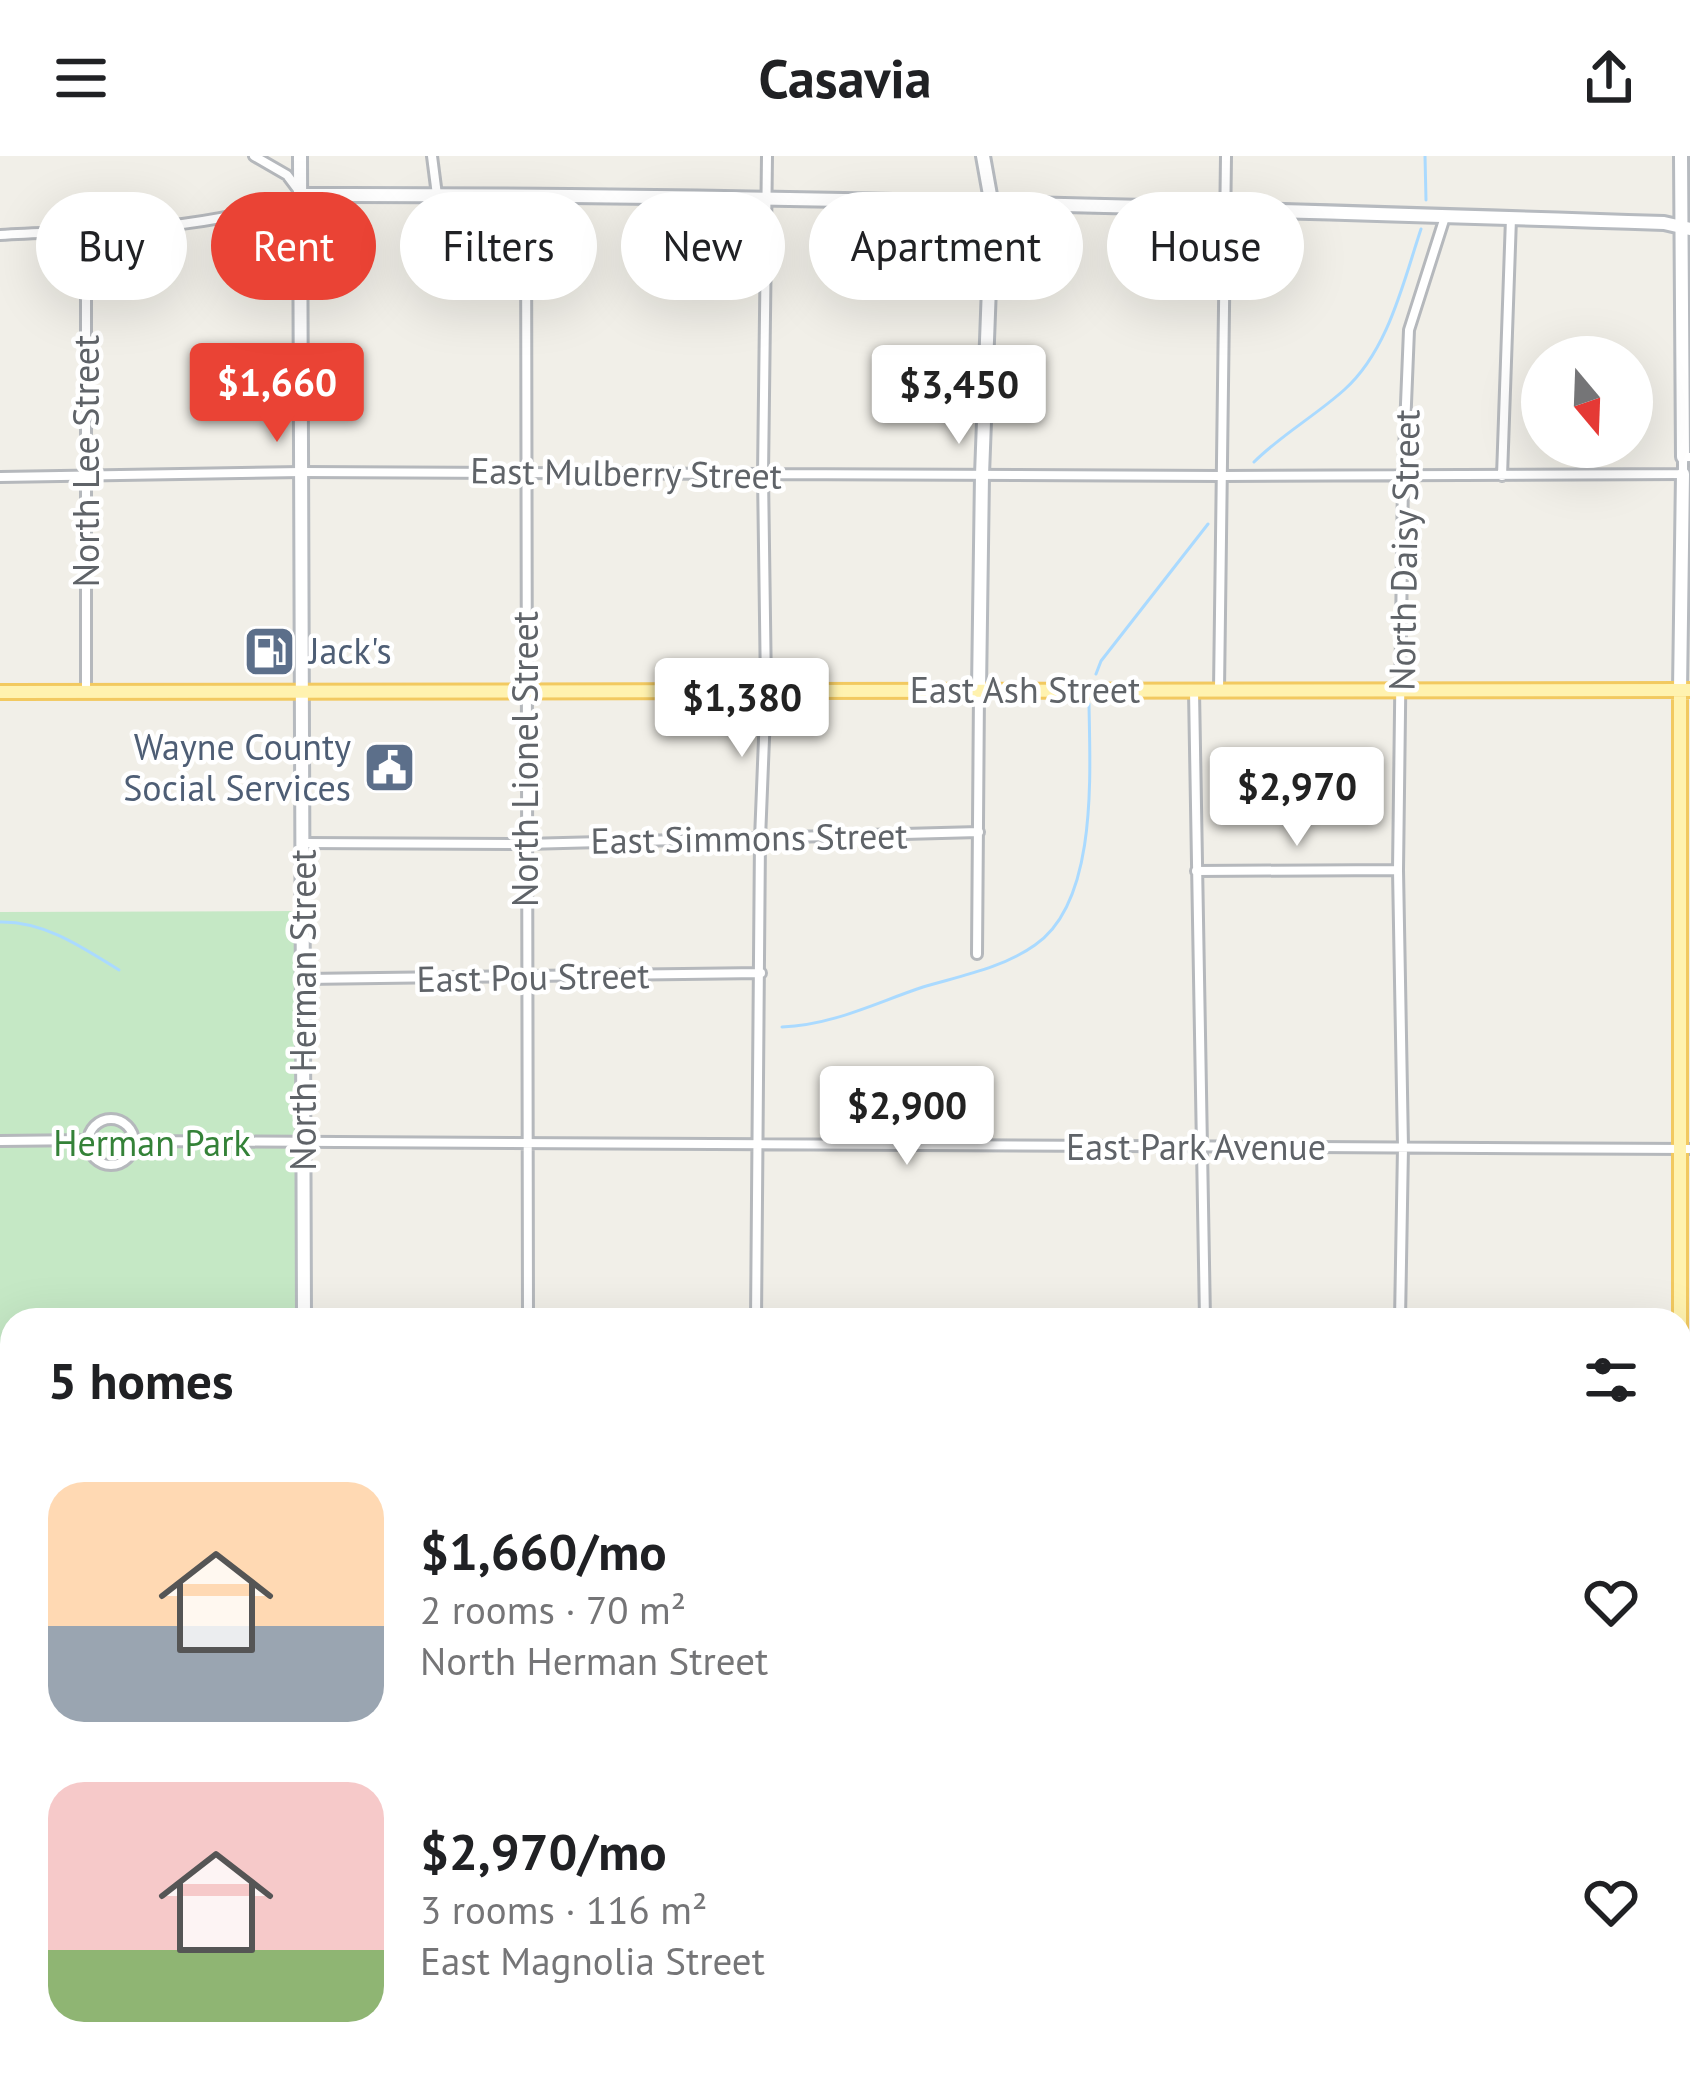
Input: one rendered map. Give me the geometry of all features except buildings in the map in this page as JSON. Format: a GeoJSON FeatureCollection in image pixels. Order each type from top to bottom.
{"type":"FeatureCollection","features":[{"type":"Feature","properties":{"kind":"main road","name":"East Ash Street"},"geometry":{"type":"LineString","coordinates":[[0,692],[1685,690]]}},
{"type":"Feature","properties":{"kind":"main road"},"geometry":{"type":"LineString","coordinates":[[1685,690],[1685,1308]]}},
{"type":"Feature","properties":{"kind":"street"},"geometry":{"type":"LineString","coordinates":[[254,156],[287,175],[300,192]]}},
{"type":"Feature","properties":{"kind":"street","name":"North Herman Street"},"geometry":{"type":"LineString","coordinates":[[300,156],[302,192]]}},
{"type":"Feature","properties":{"kind":"street"},"geometry":{"type":"LineString","coordinates":[[432,156],[437,192]]}},
{"type":"Feature","properties":{"kind":"street"},"geometry":{"type":"LineString","coordinates":[[767,156],[768,192]]}},
{"type":"Feature","properties":{"kind":"street"},"geometry":{"type":"LineString","coordinates":[[983,156],[989,192]]}},
{"type":"Feature","properties":{"kind":"street"},"geometry":{"type":"LineString","coordinates":[[1226,156],[1226,192]]}},
{"type":"Feature","properties":{"kind":"street"},"geometry":{"type":"LineString","coordinates":[[1681,156],[1686,229],[1685,690]]}},
{"type":"Feature","properties":{"kind":"street"},"geometry":{"type":"LineString","coordinates":[[1304,212],[1664,224],[1686,229]]}},
{"type":"Feature","properties":{"kind":"street","name":"North Daisy Street"},"geometry":{"type":"LineString","coordinates":[[1400,1308],[1403,1147],[1398,870],[1403,476],[1409,331],[1445,217]]}},
{"type":"Feature","properties":{"kind":"street"},"geometry":{"type":"LineString","coordinates":[[1502,476],[1510,218]]}},
{"type":"Feature","properties":{"kind":"street"},"geometry":{"type":"LineString","coordinates":[[0,236],[36,233]]}},
{"type":"Feature","properties":{"kind":"street","name":"North Lee Street"},"geometry":{"type":"LineString","coordinates":[[86,300],[86,692]]}},
{"type":"Feature","properties":{"kind":"street","name":"North Herman Street"},"geometry":{"type":"LineString","coordinates":[[302,300],[304,1308]]}},
{"type":"Feature","properties":{"kind":"street","name":"North Lionel Street"},"geometry":{"type":"LineString","coordinates":[[526,300],[528,1308]]}},
{"type":"Feature","properties":{"kind":"street"},"geometry":{"type":"LineString","coordinates":[[756,1308],[766,689],[766,300]]}},
{"type":"Feature","properties":{"kind":"street"},"geometry":{"type":"LineString","coordinates":[[977,954],[989,300]]}},
{"type":"Feature","properties":{"kind":"street"},"geometry":{"type":"LineString","coordinates":[[1219,690],[1224,300]]}},
{"type":"Feature","properties":{"kind":"street","name":"East Mulberry Street"},"geometry":{"type":"LineString","coordinates":[[0,477],[302,472],[1683,474]]}},
{"type":"Feature","properties":{"kind":"street"},"geometry":{"type":"LineString","coordinates":[[1194,690],[1205,1308]]}},
{"type":"Feature","properties":{"kind":"street","name":"East Simmons Street"},"geometry":{"type":"LineString","coordinates":[[303,843],[525,844],[979,832]]}},
{"type":"Feature","properties":{"kind":"street"},"geometry":{"type":"LineString","coordinates":[[1196,871],[1398,870]]}},
{"type":"Feature","properties":{"kind":"street","name":"East Pou Street"},"geometry":{"type":"LineString","coordinates":[[305,980],[761,973]]}},
{"type":"Feature","properties":{"kind":"street","name":"East Park Avenue"},"geometry":{"type":"LineString","coordinates":[[112,1119],[129,1127],[134,1141],[126,1159],[110,1165],[93,1156],[88,1140],[95,1126],[112,1119]]}},
{"type":"Feature","properties":{"kind":"street","name":"East Park Avenue"},"geometry":{"type":"LineString","coordinates":[[0,1142],[88,1140]]}},
{"type":"Feature","properties":{"kind":"street","name":"East Park Avenue"},"geometry":{"type":"LineString","coordinates":[[134,1141],[1686,1149]]}},
{"type":"Feature","properties":{"kind":"green space","name":"Herman Park"},"geometry":{"type":"Polygon","coordinates":[[[298,911],[304,1308],[0,1308],[0,912],[298,911]]]}},
{"type":"Feature","properties":{"kind":"waterway"},"geometry":{"type":"LineString","coordinates":[[1425,156],[1426,200]]}},
{"type":"Feature","properties":{"kind":"waterway"},"geometry":{"type":"LineString","coordinates":[[1254,462],[1333,399],[1372,356],[1392,315],[1421,229]]}},
{"type":"Feature","properties":{"kind":"waterway"},"geometry":{"type":"LineString","coordinates":[[1096,674],[1101,661],[1208,524]]}},
{"type":"Feature","properties":{"kind":"waterway"},"geometry":{"type":"LineString","coordinates":[[782,1027],[836,1018],[995,965],[1023,953],[1055,925],[1070,899],[1086,835],[1089,704]]}},
{"type":"Feature","properties":{"kind":"waterway"},"geometry":{"type":"LineString","coordinates":[[0,922],[47,931],[119,970]]}},
{"type":"Feature","properties":{"kind":"place","name":"Jack's"},"geometry":{"type":"Point","coordinates":[270,651]}},
{"type":"Feature","properties":{"kind":"place","name":"Wayne County Social Services"},"geometry":{"type":"Point","coordinates":[390,768]}}]}
